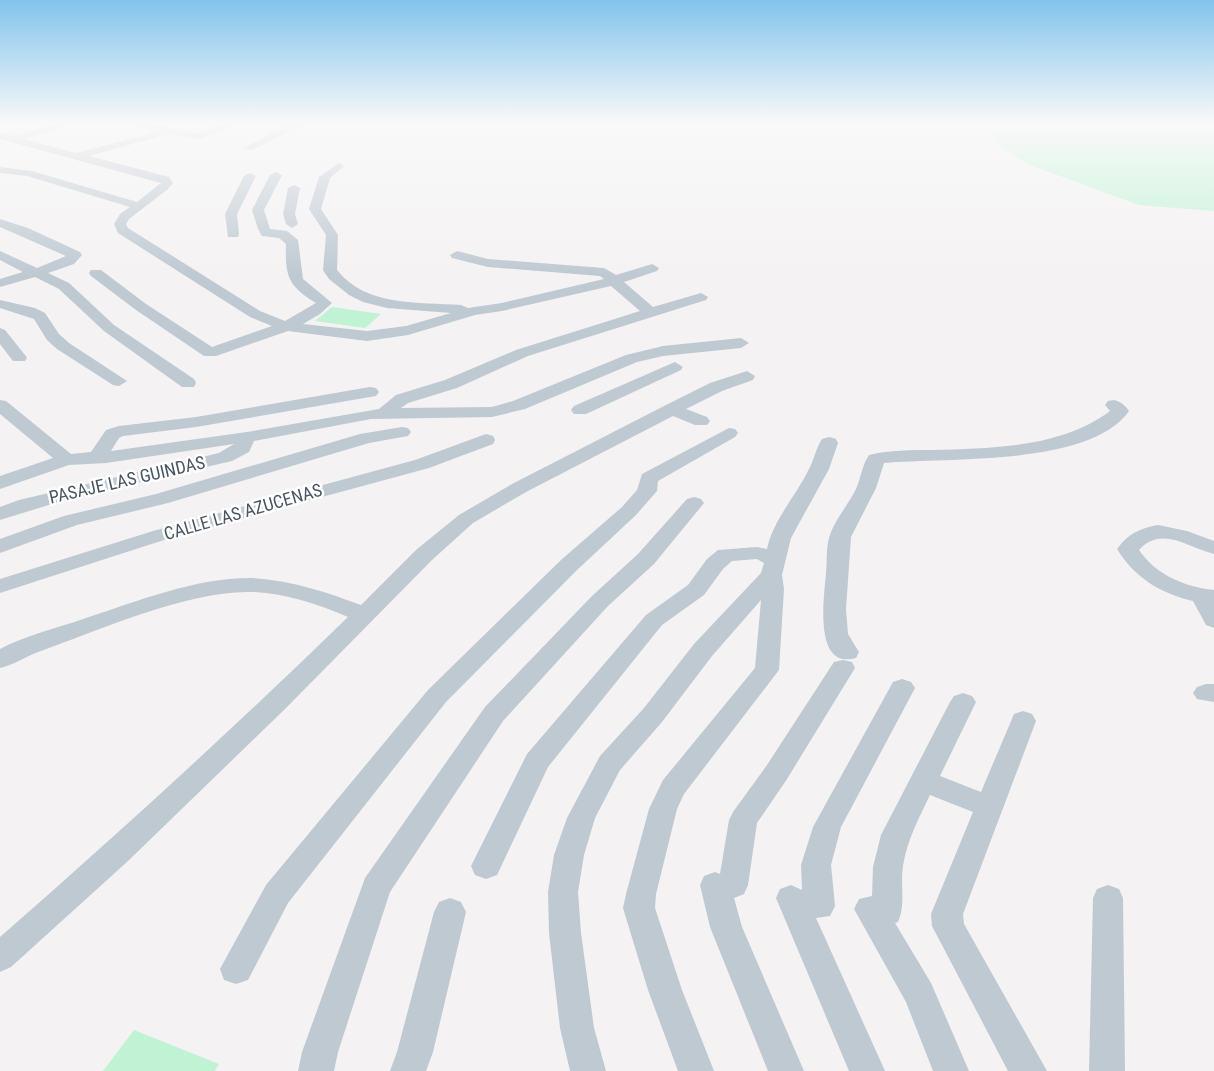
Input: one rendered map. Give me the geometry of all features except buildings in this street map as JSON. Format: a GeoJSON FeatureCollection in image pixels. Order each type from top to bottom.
{"type":"FeatureCollection","features":[{"type":"Feature","properties":{"kind":"street"},"geometry":{"type":"LineString","coordinates":[[35,175],[139,206]]}},
{"type":"Feature","properties":{"kind":"street"},"geometry":{"type":"LineString","coordinates":[[152,175],[160,177],[167,183],[124,217],[120,224],[122,230],[255,314],[285,326],[367,336],[408,330],[473,311],[594,287],[612,279],[652,268]]}},
{"type":"Feature","properties":{"kind":"street"},"geometry":{"type":"LineString","coordinates":[[96,273],[141,307],[210,352],[285,326],[325,304],[298,283],[292,272],[293,243],[282,234],[267,233],[264,229],[258,210],[276,175]]}},
{"type":"Feature","properties":{"kind":"street"},"geometry":{"type":"LineString","coordinates":[[328,175],[315,209],[332,235],[330,270],[334,276],[354,292],[387,304],[473,311]]}},
{"type":"Feature","properties":{"kind":"street"},"geometry":{"type":"LineString","coordinates":[[233,234],[231,214],[250,176]]}},
{"type":"Feature","properties":{"kind":"street"},"geometry":{"type":"LineString","coordinates":[[292,224],[289,214],[294,188]]}},
{"type":"Feature","properties":{"kind":"street"},"geometry":{"type":"LineString","coordinates":[[0,223],[24,231],[75,255],[69,261],[0,283]]}},
{"type":"Feature","properties":{"kind":"street"},"geometry":{"type":"LineString","coordinates":[[0,255],[64,286],[109,328],[188,383]]}},
{"type":"Feature","properties":{"kind":"street"},"geometry":{"type":"LineString","coordinates":[[457,255],[488,263],[600,271],[649,312]]}},
{"type":"Feature","properties":{"kind":"street"},"geometry":{"type":"LineString","coordinates":[[386,412],[402,399],[451,384],[522,353],[701,297]]}},
{"type":"Feature","properties":{"kind":"street"},"geometry":{"type":"LineString","coordinates":[[0,304],[30,311],[40,316],[53,337],[63,346],[119,381]]}},
{"type":"Feature","properties":{"kind":"street"},"geometry":{"type":"LineString","coordinates":[[0,333],[19,358]]}},
{"type":"Feature","properties":{"kind":"street"},"geometry":{"type":"LineString","coordinates":[[0,483],[67,460],[247,437],[386,412],[441,414],[492,412],[519,405],[614,364],[639,356],[663,351],[741,343]]}},
{"type":"Feature","properties":{"kind":"street"},"geometry":{"type":"LineString","coordinates":[[580,410],[675,367],[639,356]]}},
{"type":"Feature","properties":{"kind":"street"},"geometry":{"type":"LineString","coordinates":[[0,957],[135,837],[276,703],[424,555],[466,519],[519,488],[672,409],[716,387],[747,376]]}},
{"type":"Feature","properties":{"kind":"street"},"geometry":{"type":"LineString","coordinates":[[98,457],[112,434],[119,431],[196,422],[370,392]]}},
{"type":"Feature","properties":{"kind":"street"},"geometry":{"type":"LineString","coordinates":[[480,398],[492,412]]}},
{"type":"Feature","properties":{"kind":"street"},"geometry":{"type":"LineString","coordinates":[[786,1071],[726,927],[724,885],[742,820],[777,772],[845,660],[836,634],[834,609],[840,537],[866,488],[876,459],[1052,445],[1072,439],[1113,418],[1120,411],[1114,405]]}},
{"type":"Feature","properties":{"kind":"street"},"geometry":{"type":"LineString","coordinates":[[2,409],[67,460]]}},
{"type":"Feature","properties":{"kind":"street"},"geometry":{"type":"LineString","coordinates":[[672,409],[701,421]]}},
{"type":"Feature","properties":{"kind":"street"},"geometry":{"type":"LineString","coordinates":[[0,547],[71,520],[160,499],[355,441],[402,432]]}},
{"type":"Feature","properties":{"kind":"street"},"geometry":{"type":"LineString","coordinates":[[236,969],[277,894],[437,696],[569,565],[629,511],[647,491],[649,478],[729,433]]}},
{"type":"Feature","properties":{"kind":"street","name":"PASAJE LAS GUINDAS"},"geometry":{"type":"LineString","coordinates":[[0,513],[55,496],[225,457],[242,448],[247,437]]}},
{"type":"Feature","properties":{"kind":"street","name":"CALLE LAS AZUCENAS"},"geometry":{"type":"LineString","coordinates":[[0,586],[160,535],[422,464],[486,440]]}},
{"type":"Feature","properties":{"kind":"street"},"geometry":{"type":"LineString","coordinates":[[696,1071],[658,970],[639,908],[640,894],[663,809],[673,788],[767,669],[773,568],[782,533],[819,469],[829,442]]}},
{"type":"Feature","properties":{"kind":"street"},"geometry":{"type":"LineString","coordinates":[[316,1071],[320,1052],[376,887],[494,714],[600,601],[646,559],[694,502]]}},
{"type":"Feature","properties":{"kind":"street"},"geometry":{"type":"LineString","coordinates":[[1214,548],[1169,532],[1154,531],[1133,542],[1128,549],[1142,570],[1165,583],[1208,597],[1214,620]]}},
{"type":"Feature","properties":{"kind":"street"},"geometry":{"type":"LineString","coordinates":[[486,866],[537,761],[654,620],[696,590],[715,564],[726,555],[769,556],[773,568]]}},
{"type":"Feature","properties":{"kind":"street"},"geometry":{"type":"LineString","coordinates":[[588,1071],[577,1028],[565,933],[563,892],[569,855],[580,818],[610,763],[653,715],[703,650],[773,568]]}},
{"type":"Feature","properties":{"kind":"street"},"geometry":{"type":"LineString","coordinates":[[0,660],[14,652],[108,618],[195,592],[232,586],[264,586],[333,603],[364,615]]}},
{"type":"Feature","properties":{"kind":"street"},"geometry":{"type":"LineString","coordinates":[[867,1071],[805,902],[827,827],[902,688]]}},
{"type":"Feature","properties":{"kind":"street"},"geometry":{"type":"LineString","coordinates":[[951,1071],[919,994],[878,911],[896,835],[963,702]]}},
{"type":"Feature","properties":{"kind":"street"},"geometry":{"type":"LineString","coordinates":[[1023,721],[947,914],[948,926],[1012,1047],[1029,1071]]}},
{"type":"Feature","properties":{"kind":"street"},"geometry":{"type":"LineString","coordinates":[[923,781],[989,807]]}},
{"type":"Feature","properties":{"kind":"street"},"geometry":{"type":"LineString","coordinates":[[1107,1071],[1108,898]]}},
{"type":"Feature","properties":{"kind":"street"},"geometry":{"type":"LineString","coordinates":[[408,1071],[415,1052],[450,912]]}},
{"type":"Feature","properties":{"kind":"green space"},"geometry":{"type":"Polygon","coordinates":[[[1057,175],[1214,175],[1214,211],[1139,205],[1057,175]]]}},
{"type":"Feature","properties":{"kind":"green space"},"geometry":{"type":"Polygon","coordinates":[[[332,307],[381,314],[365,328],[315,321],[332,307]]]}},
{"type":"Feature","properties":{"kind":"green space"},"geometry":{"type":"Polygon","coordinates":[[[134,1030],[219,1064],[215,1071],[103,1071],[134,1030]]]}}]}
